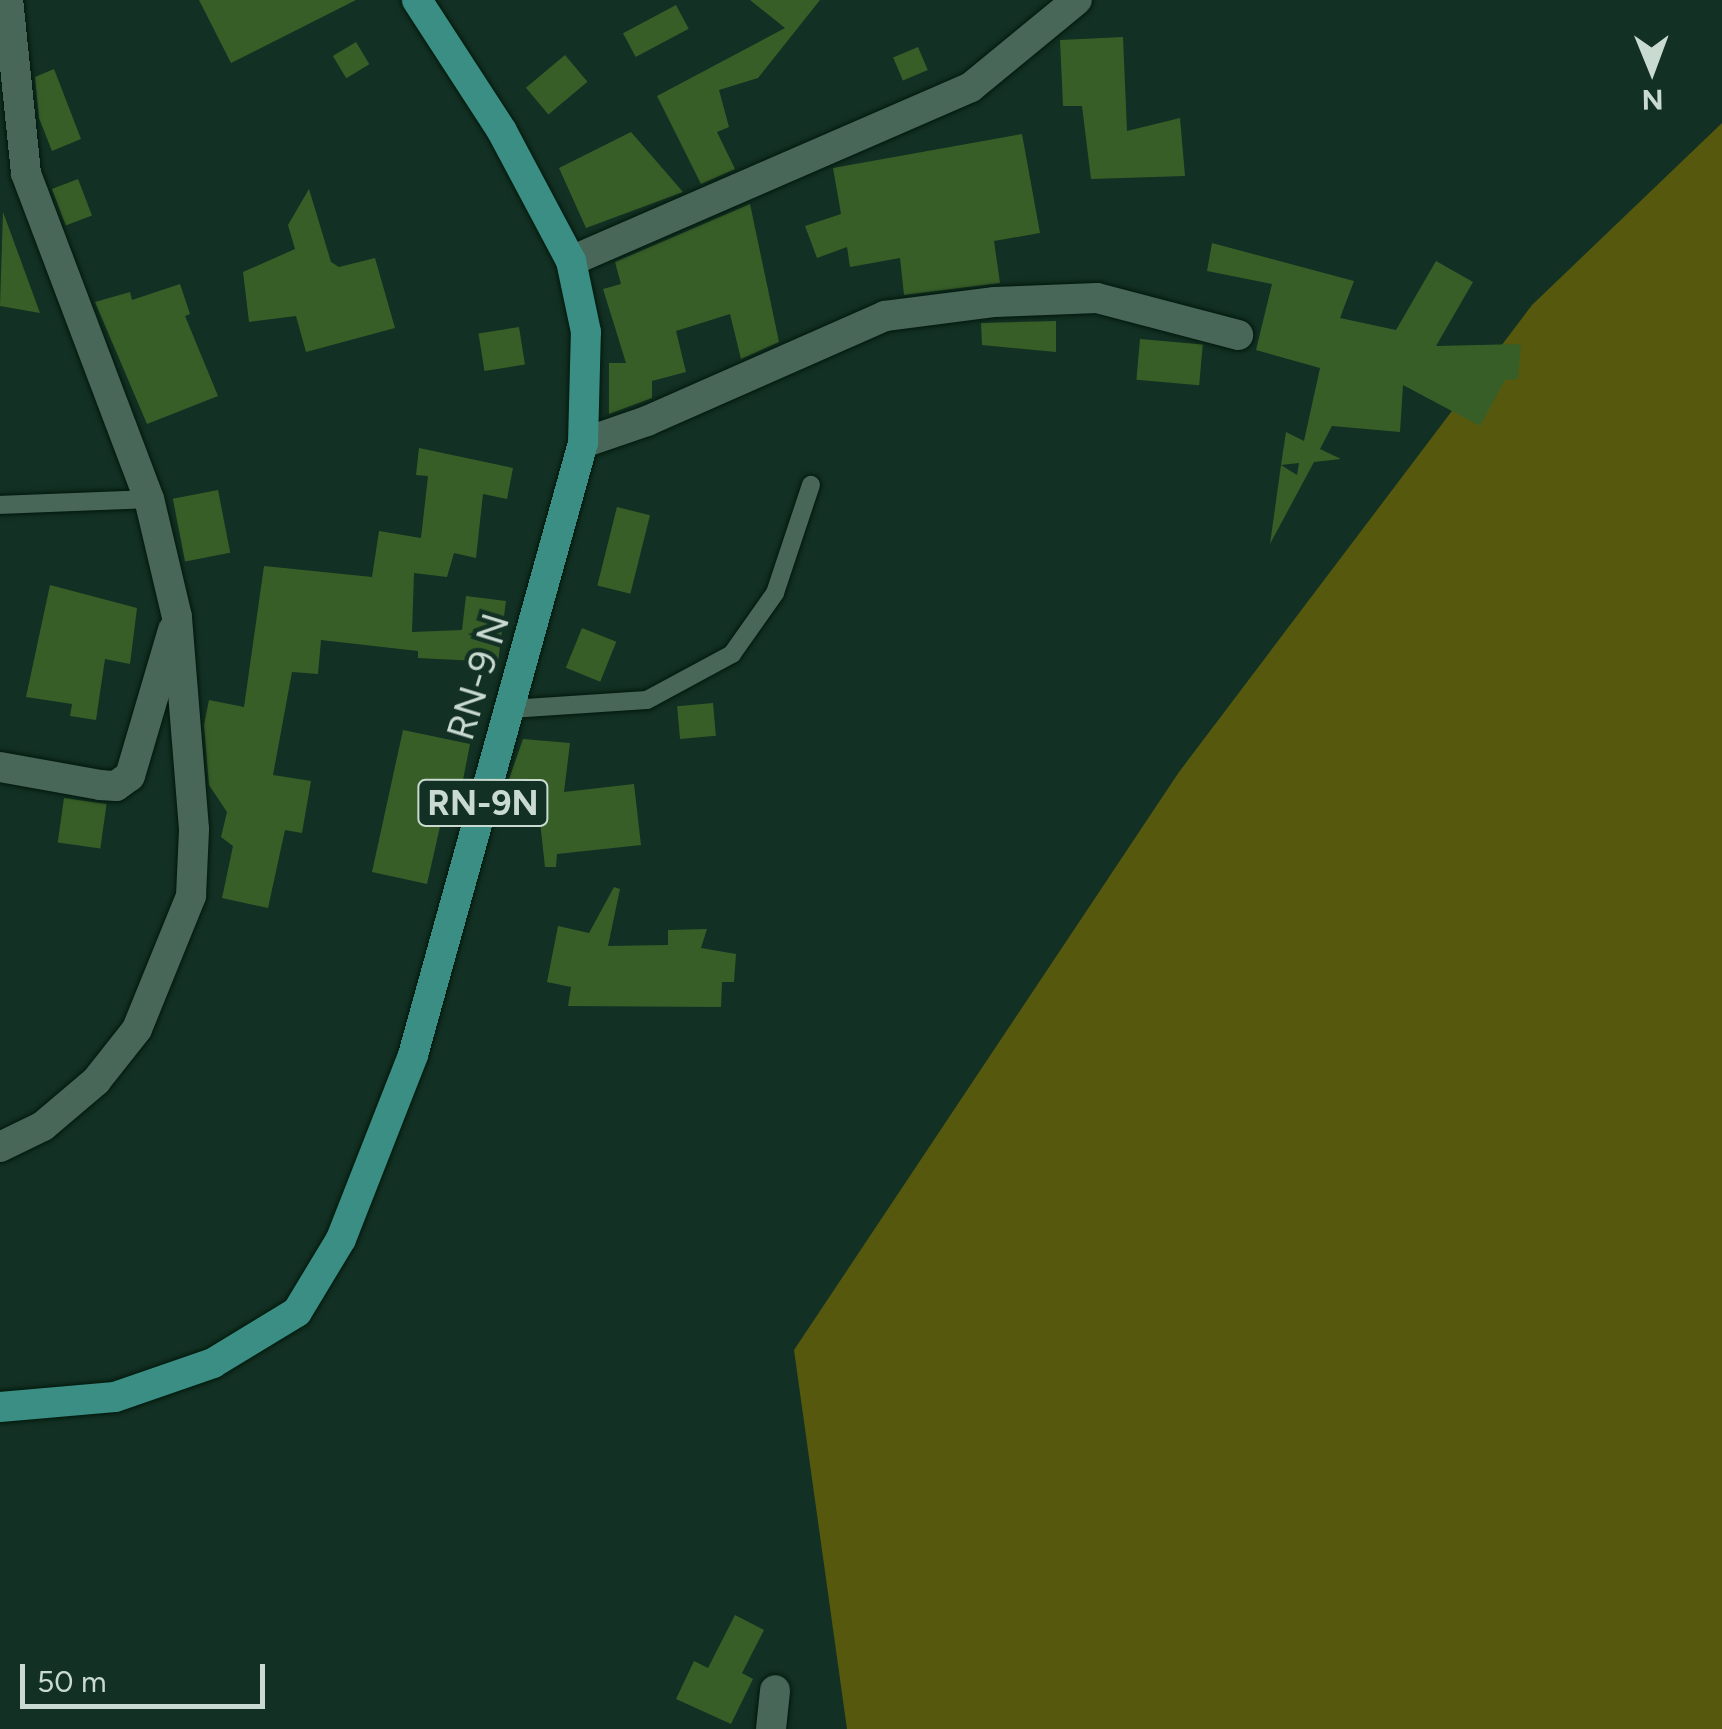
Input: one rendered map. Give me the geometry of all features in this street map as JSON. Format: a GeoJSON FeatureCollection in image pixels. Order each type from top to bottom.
{"type":"FeatureCollection","features":[{"type":"Feature","properties":{"kind":"main road","name":"RN-9 N"},"geometry":{"type":"LineString","coordinates":[[0,1407],[115,1397],[213,1363],[297,1312],[341,1239],[413,1056],[584,443],[586,332],[571,261],[502,131],[417,0]]}},
{"type":"Feature","properties":{"kind":"street"},"geometry":{"type":"LineString","coordinates":[[0,1147],[42,1126],[96,1081],[137,1029],[191,896],[190,729],[177,617],[150,499],[26,173],[8,0]]}},
{"type":"Feature","properties":{"kind":"street"},"geometry":{"type":"LineString","coordinates":[[571,261],[971,88],[1077,0]]}},
{"type":"Feature","properties":{"kind":"street"},"geometry":{"type":"LineString","coordinates":[[584,443],[647,422],[885,316],[996,302],[1097,298],[1238,335]]}},
{"type":"Feature","properties":{"kind":"street"},"geometry":{"type":"LineString","coordinates":[[0,767],[100,785],[116,786],[130,776],[177,617]]}},
{"type":"Feature","properties":{"kind":"street"},"geometry":{"type":"LineString","coordinates":[[772,1729],[775,1690]]}},
{"type":"Feature","properties":{"kind":"lane"},"geometry":{"type":"LineString","coordinates":[[510,709],[648,700],[732,654],[776,593],[811,485]]}},
{"type":"Feature","properties":{"kind":"lane"},"geometry":{"type":"LineString","coordinates":[[0,505],[150,499]]}},
{"type":"Feature","properties":{"kind":"shaded area"},"geometry":{"type":"Polygon","coordinates":[[[1722,123],[1722,1729],[847,1729],[794,1350],[1179,772],[1532,305],[1722,123]]]}},
{"type":"Feature","properties":{"kind":"building"},"geometry":{"type":"Polygon","coordinates":[[[199,0],[356,0],[231,63],[199,0]]]}},
{"type":"Feature","properties":{"kind":"building"},"geometry":{"type":"Polygon","coordinates":[[[750,0],[820,0],[758,78],[719,90],[729,127],[717,132],[735,169],[701,184],[657,96],[785,28],[750,0]]]}},
{"type":"Feature","properties":{"kind":"building"},"geometry":{"type":"Polygon","coordinates":[[[676,5],[689,29],[636,57],[623,33],[676,5]]]}},
{"type":"Feature","properties":{"kind":"building"},"geometry":{"type":"Polygon","coordinates":[[[1123,37],[1127,131],[1180,118],[1185,176],[1091,179],[1082,106],[1063,106],[1060,40],[1123,37]]]}},
{"type":"Feature","properties":{"kind":"building"},"geometry":{"type":"Polygon","coordinates":[[[356,42],[369,64],[346,78],[333,56],[356,42]]]}},
{"type":"Feature","properties":{"kind":"building"},"geometry":{"type":"Polygon","coordinates":[[[918,47],[928,70],[903,81],[893,58],[918,47]]]}},
{"type":"Feature","properties":{"kind":"building"},"geometry":{"type":"Polygon","coordinates":[[[565,55],[587,82],[548,115],[526,88],[565,55]]]}},
{"type":"Feature","properties":{"kind":"building"},"geometry":{"type":"Polygon","coordinates":[[[54,69],[81,139],[52,151],[39,118],[35,77],[54,69]]]}},
{"type":"Feature","properties":{"kind":"building"},"geometry":{"type":"Polygon","coordinates":[[[631,132],[683,192],[586,228],[559,168],[631,132]]]}},
{"type":"Feature","properties":{"kind":"building"},"geometry":{"type":"Polygon","coordinates":[[[1022,134],[1040,233],[994,241],[1000,283],[904,295],[900,258],[850,267],[847,247],[817,258],[805,226],[841,214],[833,168],[1022,134]]]}},
{"type":"Feature","properties":{"kind":"building"},"geometry":{"type":"Polygon","coordinates":[[[78,179],[92,215],[66,225],[52,189],[78,179]]]}},
{"type":"Feature","properties":{"kind":"building"},"geometry":{"type":"Polygon","coordinates":[[[309,189],[331,262],[339,267],[375,258],[395,328],[306,352],[296,316],[249,322],[243,272],[295,249],[288,225],[309,189]]]}},
{"type":"Feature","properties":{"kind":"building"},"geometry":{"type":"Polygon","coordinates":[[[750,204],[779,342],[741,359],[730,314],[676,331],[686,372],[652,381],[652,398],[609,414],[609,363],[626,363],[603,289],[621,284],[615,262],[750,204]]]}},
{"type":"Feature","properties":{"kind":"building"},"geometry":{"type":"Polygon","coordinates":[[[3,212],[40,313],[0,306],[3,212]]]}},
{"type":"Feature","properties":{"kind":"building"},"geometry":{"type":"Polygon","coordinates":[[[1212,243],[1354,281],[1340,318],[1396,330],[1436,261],[1473,282],[1436,346],[1521,344],[1518,379],[1505,380],[1480,426],[1403,385],[1400,432],[1332,426],[1320,449],[1341,459],[1314,462],[1270,544],[1281,465],[1286,432],[1304,441],[1320,368],[1256,350],[1272,284],[1207,271],[1212,243]],[[1299,463],[1281,465],[1297,475],[1299,463]]]}},
{"type":"Feature","properties":{"kind":"building"},"geometry":{"type":"Polygon","coordinates":[[[180,284],[190,314],[185,316],[218,396],[147,424],[95,302],[130,292],[132,300],[180,284]]]}},
{"type":"Feature","properties":{"kind":"building"},"geometry":{"type":"Polygon","coordinates":[[[1056,321],[1056,352],[982,345],[981,323],[1056,321]]]}},
{"type":"Feature","properties":{"kind":"building"},"geometry":{"type":"Polygon","coordinates":[[[519,327],[525,365],[484,371],[479,333],[519,327]]]}},
{"type":"Feature","properties":{"kind":"building"},"geometry":{"type":"Polygon","coordinates":[[[1140,339],[1203,344],[1199,385],[1136,380],[1140,339]]]}},
{"type":"Feature","properties":{"kind":"building"},"geometry":{"type":"Polygon","coordinates":[[[419,448],[513,468],[507,499],[483,494],[476,558],[454,553],[447,577],[414,573],[412,632],[462,630],[466,596],[506,601],[498,662],[418,658],[418,651],[321,640],[318,674],[292,672],[273,775],[311,781],[302,833],[285,830],[268,908],[222,898],[233,846],[221,837],[227,812],[209,785],[204,725],[209,700],[244,707],[264,566],[372,577],[379,531],[421,538],[428,476],[416,475],[419,448]]]}},
{"type":"Feature","properties":{"kind":"building"},"geometry":{"type":"Polygon","coordinates":[[[218,490],[230,553],[185,562],[173,499],[218,490]]]}},
{"type":"Feature","properties":{"kind":"building"},"geometry":{"type":"Polygon","coordinates":[[[617,507],[650,515],[630,594],[597,586],[617,507]]]}},
{"type":"Feature","properties":{"kind":"building"},"geometry":{"type":"Polygon","coordinates":[[[50,585],[137,608],[130,664],[105,659],[96,720],[70,716],[72,704],[26,697],[50,585]]]}},
{"type":"Feature","properties":{"kind":"building"},"geometry":{"type":"Polygon","coordinates":[[[582,628],[616,642],[600,682],[566,668],[582,628]]]}},
{"type":"Feature","properties":{"kind":"building"},"geometry":{"type":"Polygon","coordinates":[[[713,703],[716,736],[680,739],[677,706],[713,703]]]}},
{"type":"Feature","properties":{"kind":"building"},"geometry":{"type":"Polygon","coordinates":[[[403,730],[470,744],[461,790],[449,787],[427,884],[372,872],[403,730]]]}},
{"type":"Feature","properties":{"kind":"building"},"geometry":{"type":"Polygon","coordinates":[[[523,739],[570,743],[564,792],[634,784],[641,845],[557,854],[556,867],[545,867],[536,785],[508,782],[523,739]]]}},
{"type":"Feature","properties":{"kind":"building"},"geometry":{"type":"Polygon","coordinates":[[[64,798],[107,804],[100,849],[58,843],[64,798]]]}},
{"type":"Feature","properties":{"kind":"building"},"geometry":{"type":"Polygon","coordinates":[[[614,887],[620,889],[608,946],[668,945],[668,930],[707,929],[701,948],[736,954],[734,982],[722,982],[721,1007],[568,1006],[571,987],[547,982],[558,926],[589,933],[614,887]]]}},
{"type":"Feature","properties":{"kind":"building"},"geometry":{"type":"Polygon","coordinates":[[[735,1615],[764,1630],[742,1673],[753,1679],[731,1724],[676,1699],[694,1661],[708,1668],[735,1615]]]}}]}
